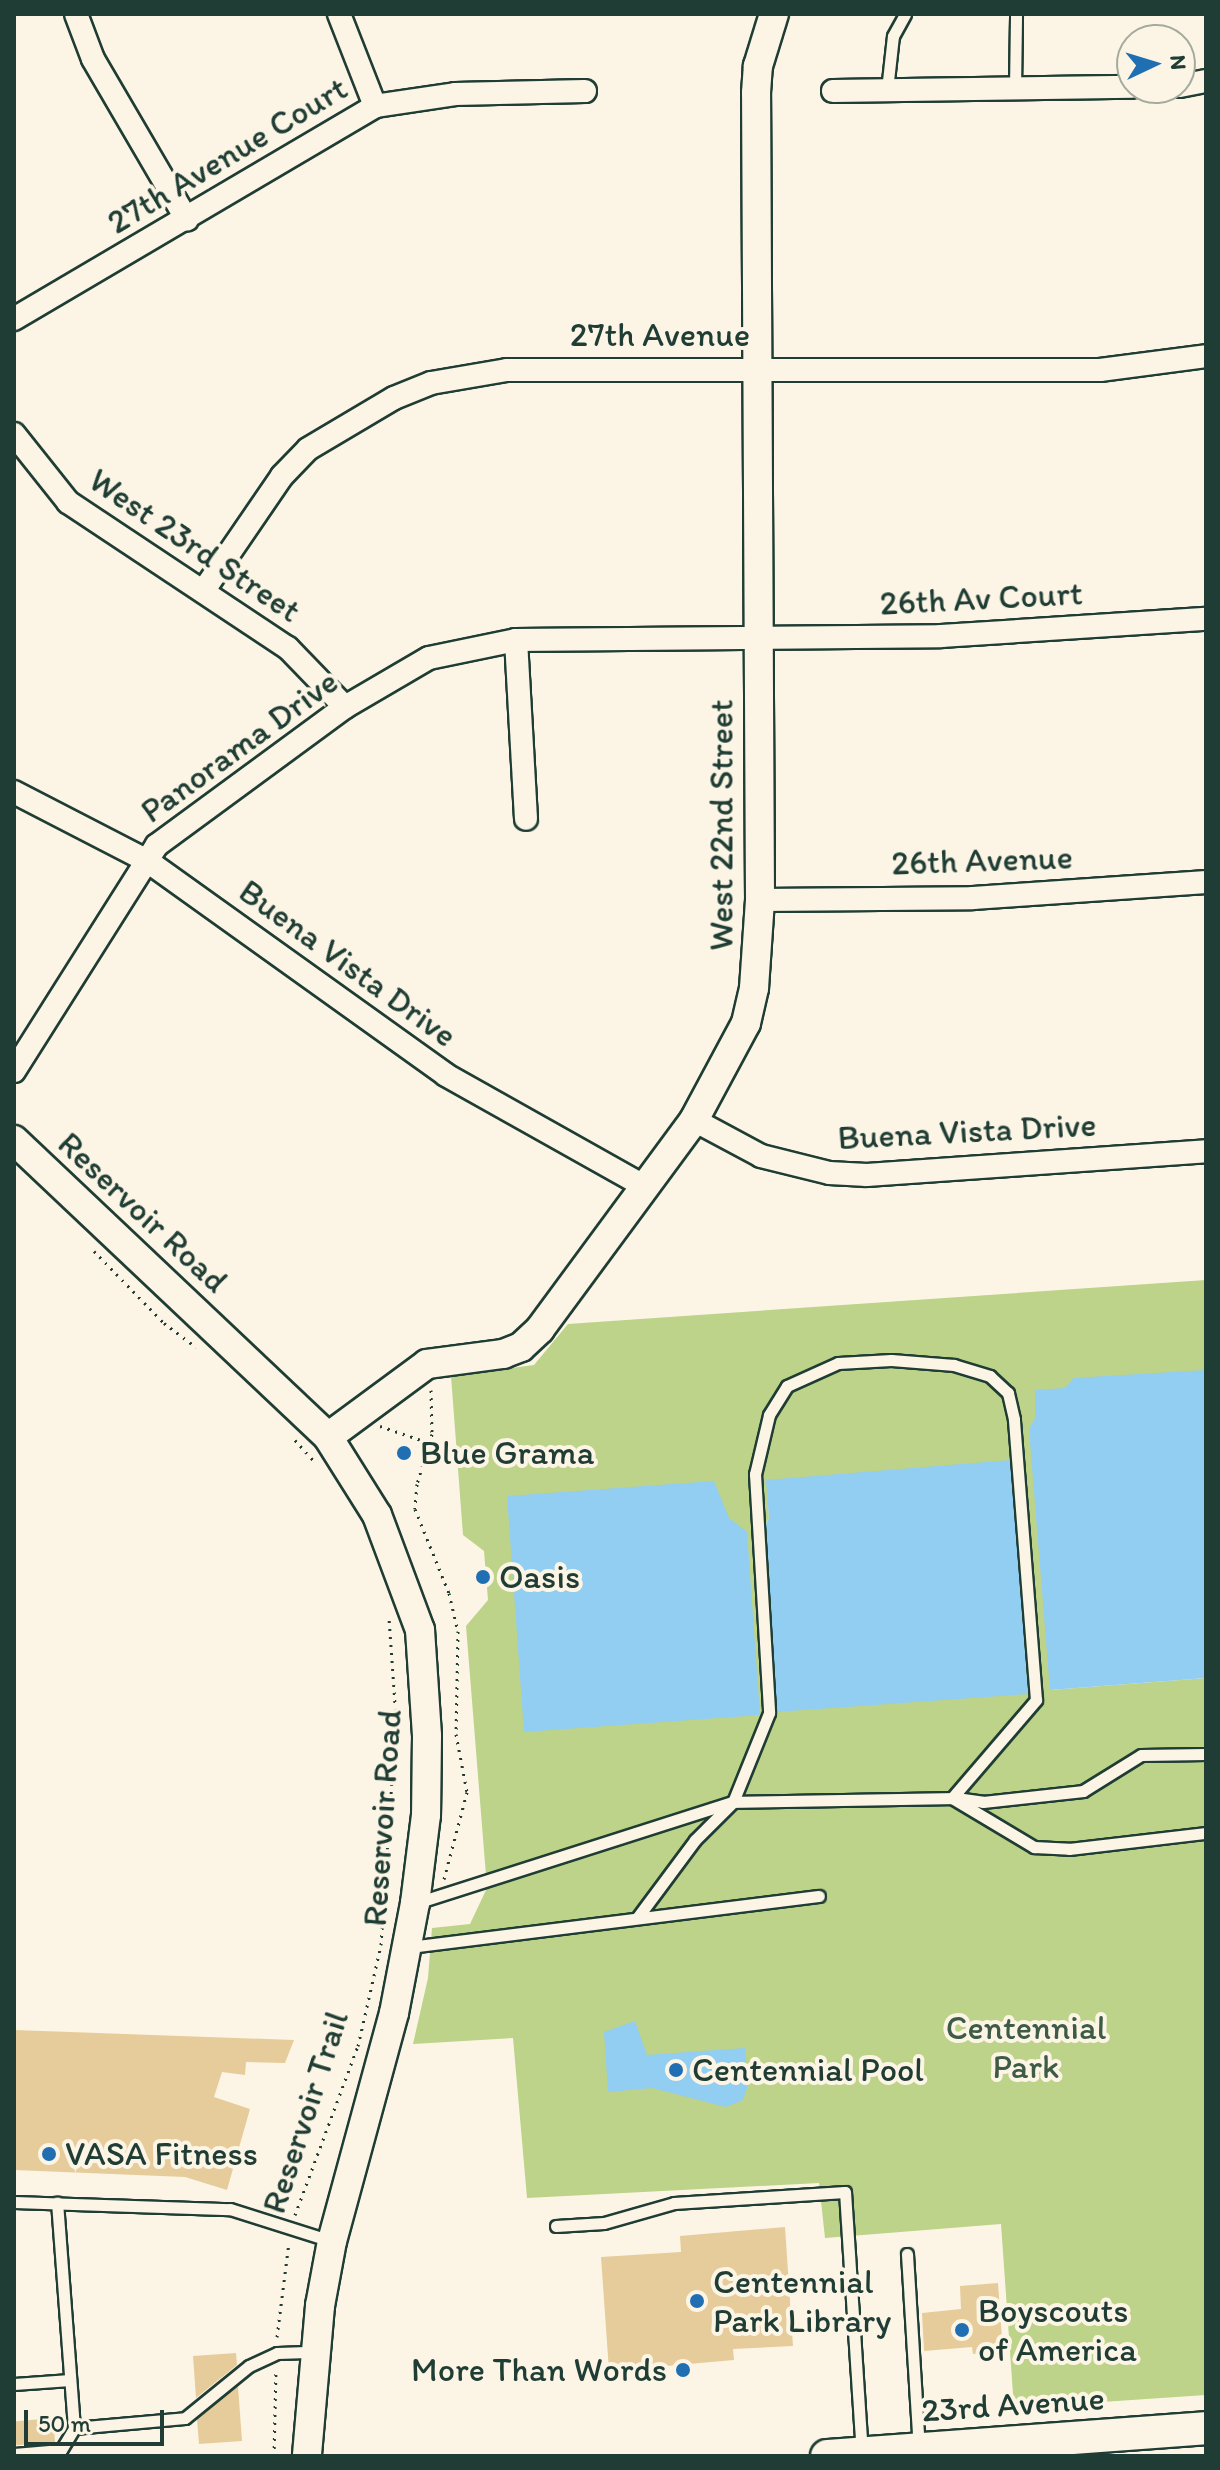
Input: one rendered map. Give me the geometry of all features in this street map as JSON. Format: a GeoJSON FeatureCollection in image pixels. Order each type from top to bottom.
{"type":"FeatureCollection","features":[{"type":"Feature","properties":{"kind":"main road","name":"23rd Avenue"},"geometry":{"type":"LineString","coordinates":[[827,2456],[919,2449],[1148,2444],[1206,2428]]}},
{"type":"Feature","properties":{"kind":"street"},"geometry":{"type":"LineString","coordinates":[[76,14],[93,59],[187,220]]}},
{"type":"Feature","properties":{"kind":"street"},"geometry":{"type":"LineString","coordinates":[[339,14],[375,106]]}},
{"type":"Feature","properties":{"kind":"street","name":"West 22nd Street"},"geometry":{"type":"LineString","coordinates":[[328,1437],[363,1408],[427,1364],[521,1347],[540,1329],[694,1120],[746,1023],[756,974],[760,900],[756,93],[758,66],[774,14]]}},
{"type":"Feature","properties":{"kind":"street"},"geometry":{"type":"LineString","coordinates":[[833,91],[1116,87]]}},
{"type":"Feature","properties":{"kind":"street","name":"27th Avenue Court"},"geometry":{"type":"LineString","coordinates":[[14,319],[187,220],[375,106],[455,94],[585,91]]}},
{"type":"Feature","properties":{"kind":"street","name":"27th Avenue"},"geometry":{"type":"LineString","coordinates":[[204,590],[282,476],[308,449],[394,398],[431,383],[507,370],[1100,370],[1206,356]]}},
{"type":"Feature","properties":{"kind":"street","name":"West 23rd Street"},"geometry":{"type":"LineString","coordinates":[[14,434],[68,502],[288,648],[345,707]]}},
{"type":"Feature","properties":{"kind":"street","name":"26th Av Court"},"geometry":{"type":"LineString","coordinates":[[758,638],[941,636],[1206,619]]}},
{"type":"Feature","properties":{"kind":"street","name":"Panorama Drive"},"geometry":{"type":"LineString","coordinates":[[14,1071],[157,845],[345,707],[429,658],[516,640],[758,638]]}},
{"type":"Feature","properties":{"kind":"street"},"geometry":{"type":"LineString","coordinates":[[516,640],[526,819]]}},
{"type":"Feature","properties":{"kind":"street","name":"Buena Vista Drive"},"geometry":{"type":"LineString","coordinates":[[14,792],[146,860],[446,1075],[644,1186]]}},
{"type":"Feature","properties":{"kind":"street","name":"26th Avenue"},"geometry":{"type":"LineString","coordinates":[[760,900],[973,898],[1206,882]]}},
{"type":"Feature","properties":{"kind":"street","name":"Buena Vista Drive"},"geometry":{"type":"LineString","coordinates":[[694,1120],[761,1156],[829,1173],[867,1175],[1206,1151]]}},
{"type":"Feature","properties":{"kind":"street","name":"Reservoir Road"},"geometry":{"type":"LineString","coordinates":[[14,1140],[328,1437],[377,1515],[420,1630],[427,1695],[426,1815],[415,1903],[408,1947],[332,2241],[315,2352],[307,2456]]}},
{"type":"Feature","properties":{"kind":"lane"},"geometry":{"type":"LineString","coordinates":[[887,90],[893,36],[905,14]]}},
{"type":"Feature","properties":{"kind":"lane"},"geometry":{"type":"LineString","coordinates":[[1015,89],[1016,14]]}},
{"type":"Feature","properties":{"kind":"lane"},"geometry":{"type":"LineString","coordinates":[[637,1918],[695,1840],[733,1802],[769,1713],[755,1518],[755,1474],[769,1415],[787,1386],[838,1363],[891,1360],[954,1365],[990,1376],[1008,1393],[1014,1419],[1036,1700],[952,1798]]}},
{"type":"Feature","properties":{"kind":"lane"},"geometry":{"type":"LineString","coordinates":[[415,1903],[733,1802],[952,1798],[983,1802],[1083,1791],[1141,1755],[1206,1754]]}},
{"type":"Feature","properties":{"kind":"lane"},"geometry":{"type":"LineString","coordinates":[[952,1798],[1034,1847],[1069,1849],[1206,1833]]}},
{"type":"Feature","properties":{"kind":"lane"},"geometry":{"type":"LineString","coordinates":[[408,1947],[819,1896]]}},
{"type":"Feature","properties":{"kind":"lane"},"geometry":{"type":"LineString","coordinates":[[556,2226],[604,2223],[674,2203],[845,2192],[862,2453]]}},
{"type":"Feature","properties":{"kind":"lane"},"geometry":{"type":"LineString","coordinates":[[14,2202],[230,2209],[291,2231],[332,2241]]}},
{"type":"Feature","properties":{"kind":"lane"},"geometry":{"type":"LineString","coordinates":[[14,2454],[61,2450],[74,2428],[57,2203]]}},
{"type":"Feature","properties":{"kind":"lane"},"geometry":{"type":"LineString","coordinates":[[907,2254],[919,2449]]}},
{"type":"Feature","properties":{"kind":"lane"},"geometry":{"type":"LineString","coordinates":[[74,2428],[185,2418],[249,2366],[277,2353],[315,2352]]}},
{"type":"Feature","properties":{"kind":"lane"},"geometry":{"type":"LineString","coordinates":[[14,2384],[70,2380]]}},
{"type":"Feature","properties":{"kind":"path"},"geometry":{"type":"LineString","coordinates":[[86,1242],[164,1323],[207,1355]]}},
{"type":"Feature","properties":{"kind":"path"},"geometry":{"type":"LineString","coordinates":[[363,1408],[374,1424],[430,1443]]}},
{"type":"Feature","properties":{"kind":"path"},"geometry":{"type":"LineString","coordinates":[[286,1431],[319,1466]]}},
{"type":"Feature","properties":{"kind":"path","name":"Reservoir Trail"},"geometry":{"type":"LineString","coordinates":[[274,2456],[282,2270],[316,2148],[358,2046],[381,1945],[396,1718],[394,1635],[386,1607]]}},
{"type":"Feature","properties":{"kind":"green space","name":"Centennial Park"},"geometry":{"type":"Polygon","coordinates":[[[1206,1280],[1206,1373],[1050,1690],[1206,1678],[1206,2395],[1014,2408],[1001,2224],[825,2238],[819,2183],[527,2198],[513,2038],[413,2044],[428,1978],[432,1928],[470,1924],[487,1888],[466,1626],[488,1600],[484,1551],[463,1535],[451,1376],[534,1365],[568,1324],[1206,1280]],[[767,1480],[769,1518],[761,1534],[1028,1693],[767,1480]]]}},
{"type":"Feature","properties":{"kind":"water"},"geometry":{"type":"Polygon","coordinates":[[[1206,1370],[1206,1678],[1050,1690],[1029,1429],[1035,1418],[1035,1390],[1065,1388],[1074,1378],[1206,1370]]]}},
{"type":"Feature","properties":{"kind":"water"},"geometry":{"type":"Polygon","coordinates":[[[1011,1460],[1028,1694],[776,1712],[761,1534],[769,1518],[766,1480],[1011,1460]]]}},
{"type":"Feature","properties":{"kind":"water"},"geometry":{"type":"Polygon","coordinates":[[[714,1481],[729,1518],[747,1532],[760,1715],[524,1732],[507,1496],[714,1481]]]}},
{"type":"Feature","properties":{"kind":"water","name":"Centennial Pool"},"geometry":{"type":"Polygon","coordinates":[[[635,2021],[647,2055],[745,2048],[748,2085],[743,2100],[726,2107],[652,2088],[608,2092],[604,2032],[635,2021]]]}},
{"type":"Feature","properties":{"kind":"building"},"geometry":{"type":"Polygon","coordinates":[[[14,2030],[294,2040],[285,2063],[246,2062],[245,2075],[222,2072],[214,2097],[250,2109],[227,2190],[185,2177],[14,2170],[14,2030]]]}},
{"type":"Feature","properties":{"kind":"building","name":"Centennial Park Library"},"geometry":{"type":"Polygon","coordinates":[[[785,2227],[793,2346],[733,2349],[734,2360],[609,2371],[601,2257],[681,2252],[680,2236],[785,2227]]]}},
{"type":"Feature","properties":{"kind":"building","name":"Boyscouts of America"},"geometry":{"type":"Polygon","coordinates":[[[998,2283],[1003,2352],[973,2354],[972,2347],[924,2351],[922,2313],[961,2309],[960,2286],[998,2283]]]}},
{"type":"Feature","properties":{"kind":"building"},"geometry":{"type":"Polygon","coordinates":[[[236,2353],[237,2365],[196,2398],[193,2356],[236,2353]]]}},
{"type":"Feature","properties":{"kind":"building"},"geometry":{"type":"Polygon","coordinates":[[[238,2386],[242,2441],[199,2444],[197,2419],[238,2386]]]}},
{"type":"Feature","properties":{"kind":"building"},"geometry":{"type":"Polygon","coordinates":[[[53,2418],[55,2442],[16,2445],[14,2421],[53,2418]]]}},
{"type":"Feature","properties":{"kind":"place","name":"Blue Grama"},"geometry":{"type":"Point","coordinates":[404,1453]}},
{"type":"Feature","properties":{"kind":"place","name":"Oasis"},"geometry":{"type":"Point","coordinates":[483,1577]}},
{"type":"Feature","properties":{"kind":"place","name":"Centennial Pool"},"geometry":{"type":"Point","coordinates":[676,2070]}},
{"type":"Feature","properties":{"kind":"place","name":"VASA Fitness"},"geometry":{"type":"Point","coordinates":[49,2154]}},
{"type":"Feature","properties":{"kind":"place","name":"Centennial Park Library"},"geometry":{"type":"Point","coordinates":[697,2301]}},
{"type":"Feature","properties":{"kind":"place","name":"Boyscouts of America"},"geometry":{"type":"Point","coordinates":[962,2330]}},
{"type":"Feature","properties":{"kind":"place","name":"More Than Words"},"geometry":{"type":"Point","coordinates":[683,2370]}}]}
